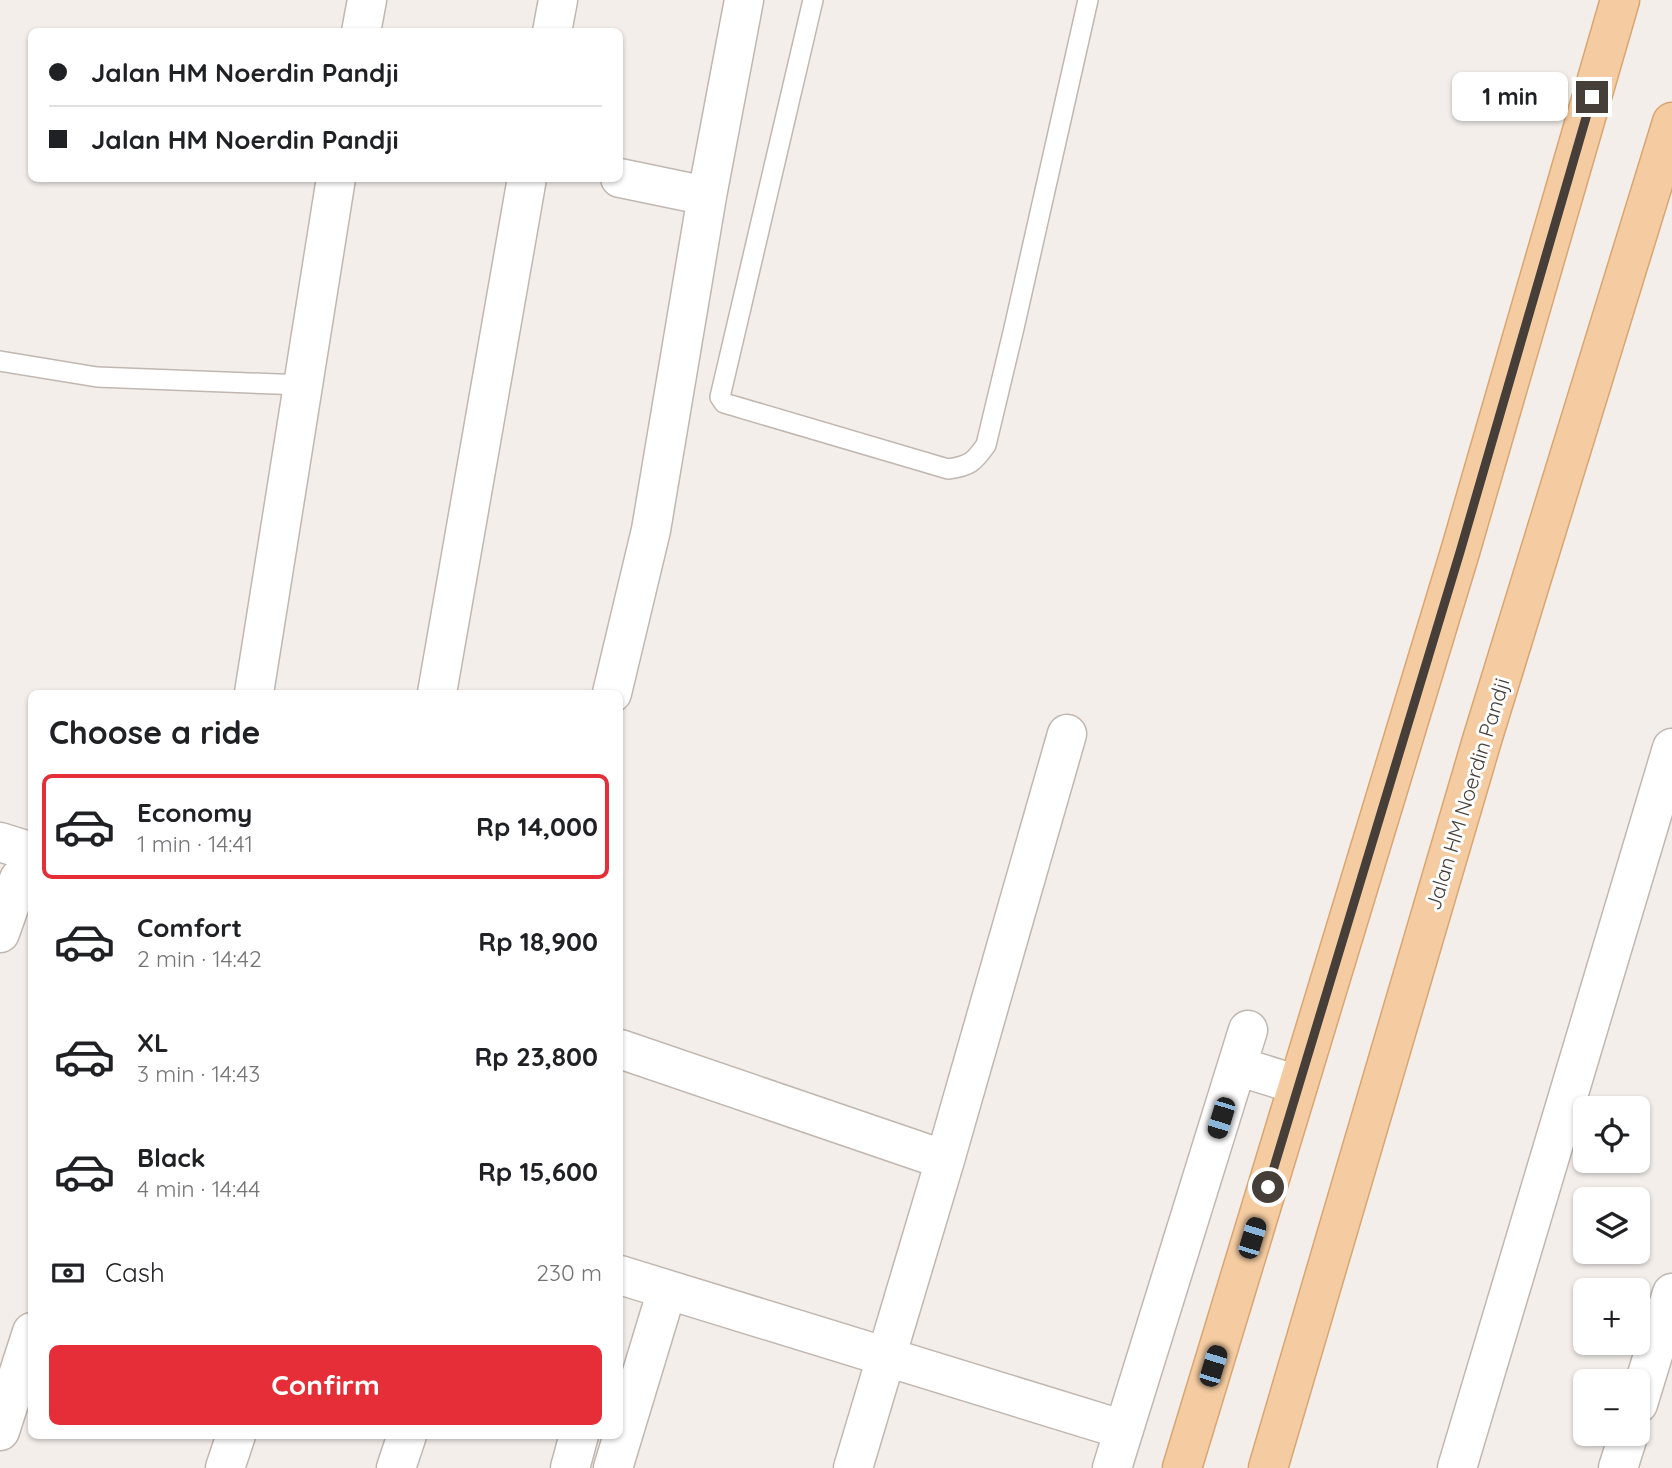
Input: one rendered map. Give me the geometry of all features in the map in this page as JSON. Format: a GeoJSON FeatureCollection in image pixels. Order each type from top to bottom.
{"type":"FeatureCollection","features":[{"type":"Feature","properties":{"kind":"main road"},"geometry":{"type":"LineString","coordinates":[[1182,1468],[1460,552],[1620,0]]}},
{"type":"Feature","properties":{"kind":"main road","name":"Jalan HM Noerdin Pandji"},"geometry":{"type":"LineString","coordinates":[[1268,1468],[1478,753],[1672,122]]}},
{"type":"Feature","properties":{"kind":"street"},"geometry":{"type":"LineString","coordinates":[[362,28],[367,0]]}},
{"type":"Feature","properties":{"kind":"street"},"geometry":{"type":"LineString","coordinates":[[553,28],[558,0]]}},
{"type":"Feature","properties":{"kind":"street"},"geometry":{"type":"LineString","coordinates":[[613,690],[651,530],[707,196],[744,0]]}},
{"type":"Feature","properties":{"kind":"street"},"geometry":{"type":"LineString","coordinates":[[623,179],[707,196]]}},
{"type":"Feature","properties":{"kind":"street"},"geometry":{"type":"LineString","coordinates":[[254,690],[335,182]]}},
{"type":"Feature","properties":{"kind":"street"},"geometry":{"type":"LineString","coordinates":[[438,690],[526,182]]}},
{"type":"Feature","properties":{"kind":"street"},"geometry":{"type":"LineString","coordinates":[[853,1468],[1068,734]]}},
{"type":"Feature","properties":{"kind":"street"},"geometry":{"type":"LineString","coordinates":[[1457,1468],[1672,748]]}},
{"type":"Feature","properties":{"kind":"street"},"geometry":{"type":"LineString","coordinates":[[0,842],[25,865],[0,933]]}},
{"type":"Feature","properties":{"kind":"street"},"geometry":{"type":"LineString","coordinates":[[1112,1468],[1248,1030]]}},
{"type":"Feature","properties":{"kind":"street"},"geometry":{"type":"LineString","coordinates":[[623,1050],[944,1160]]}},
{"type":"Feature","properties":{"kind":"street"},"geometry":{"type":"LineString","coordinates":[[1237,1066],[1298,1085]]}},
{"type":"Feature","properties":{"kind":"street"},"geometry":{"type":"LineString","coordinates":[[623,1276],[1124,1430]]}},
{"type":"Feature","properties":{"kind":"street"},"geometry":{"type":"LineString","coordinates":[[623,1432],[667,1290]]}},
{"type":"Feature","properties":{"kind":"street"},"geometry":{"type":"LineString","coordinates":[[1653,1383],[1672,1293]]}},
{"type":"Feature","properties":{"kind":"street"},"geometry":{"type":"LineString","coordinates":[[0,1431],[19,1340]]}},
{"type":"Feature","properties":{"kind":"street"},"geometry":{"type":"LineString","coordinates":[[225,1468],[235,1439]]}},
{"type":"Feature","properties":{"kind":"street"},"geometry":{"type":"LineString","coordinates":[[396,1468],[406,1439]]}},
{"type":"Feature","properties":{"kind":"street"},"geometry":{"type":"LineString","coordinates":[[570,1468],[578,1439]]}},
{"type":"Feature","properties":{"kind":"street"},"geometry":{"type":"LineString","coordinates":[[612,1468],[621,1439]]}},
{"type":"Feature","properties":{"kind":"street"},"geometry":{"type":"LineString","coordinates":[[1618,1468],[1625,1446]]}},
{"type":"Feature","properties":{"kind":"lane"},"geometry":{"type":"LineString","coordinates":[[813,0],[720,397],[724,403],[948,469],[961,467],[975,460],[986,445],[1088,0]]}},
{"type":"Feature","properties":{"kind":"lane"},"geometry":{"type":"LineString","coordinates":[[0,361],[97,377],[302,385]]}},
{"type":"Feature","properties":{"kind":"route"},"geometry":{"type":"LineString","coordinates":[[1268,1187],[1460,552],[1592,97]]}}]}
